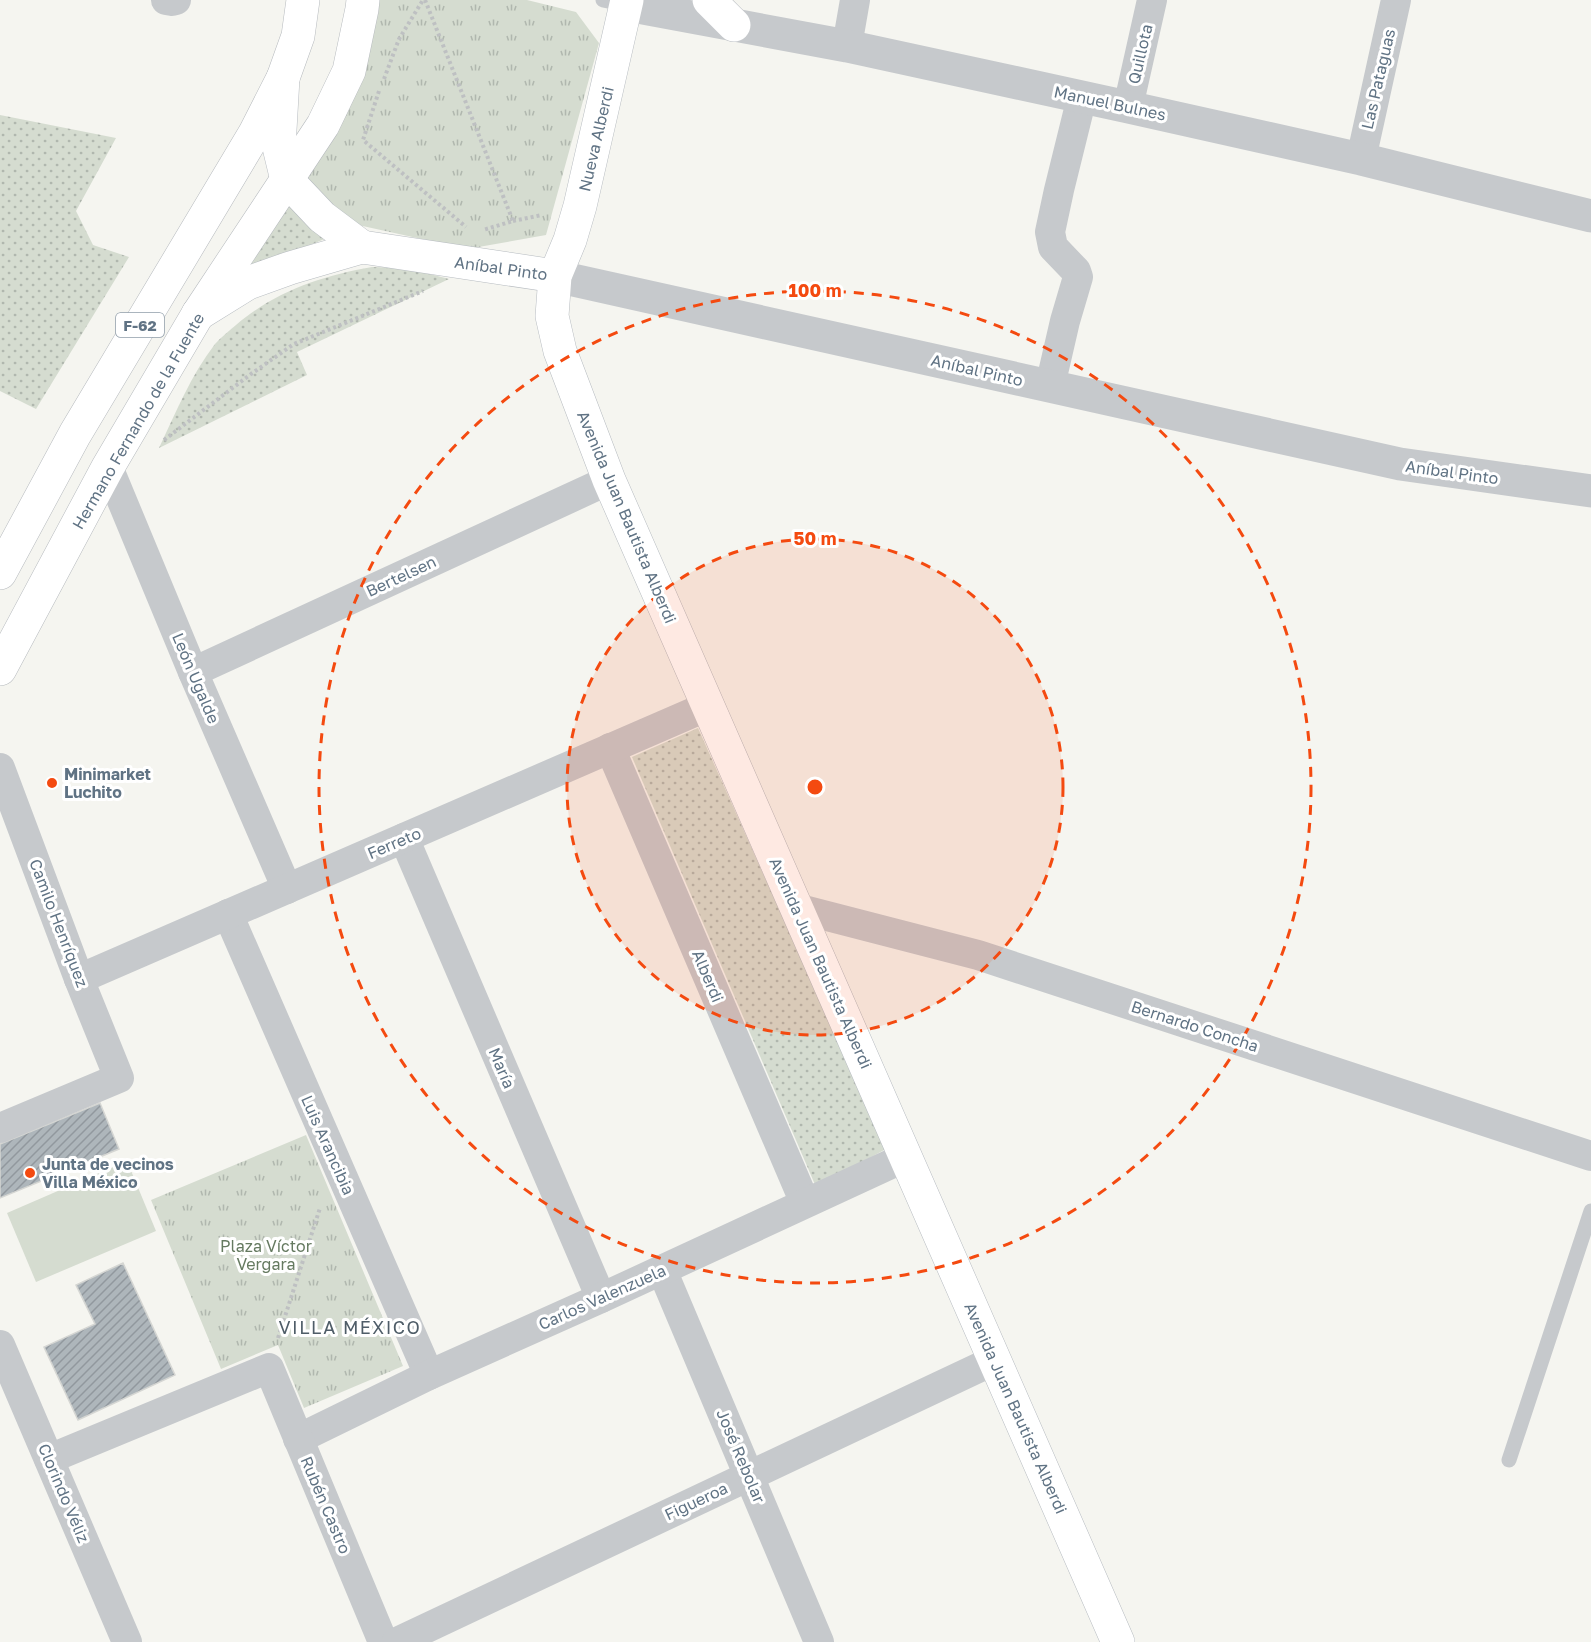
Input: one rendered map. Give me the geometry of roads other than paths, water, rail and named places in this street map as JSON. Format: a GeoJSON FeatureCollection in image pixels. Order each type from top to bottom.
{"type":"FeatureCollection","features":[{"type":"Feature","properties":{"kind":"main road","name":"F-62"},"geometry":{"type":"LineString","coordinates":[[0,573],[75,434],[255,133],[283,78],[298,36],[303,0]]}},
{"type":"Feature","properties":{"kind":"main road","name":"F-62"},"geometry":{"type":"LineString","coordinates":[[287,180],[323,125],[349,71],[363,0]]}},
{"type":"Feature","properties":{"kind":"main road"},"geometry":{"type":"LineString","coordinates":[[710,0],[734,25]]}},
{"type":"Feature","properties":{"kind":"main road","name":"Nueva Alberdi"},"geometry":{"type":"LineString","coordinates":[[555,276],[570,240],[580,206],[619,2]]}},
{"type":"Feature","properties":{"kind":"main road","name":"Aníbal Pinto"},"geometry":{"type":"LineString","coordinates":[[283,78],[279,147],[287,180],[322,217],[362,247]]}},
{"type":"Feature","properties":{"kind":"main road","name":"Hermano Fernando de la Fuente"},"geometry":{"type":"LineString","coordinates":[[0,669],[108,467],[198,314],[287,180]]}},
{"type":"Feature","properties":{"kind":"main road","name":"Aníbal Pinto"},"geometry":{"type":"LineString","coordinates":[[198,314],[249,284],[290,268],[362,247],[555,276]]}},
{"type":"Feature","properties":{"kind":"main road","name":"Avenida Juan Bautista Alberdi"},"geometry":{"type":"LineString","coordinates":[[555,276],[552,316],[560,351],[609,480],[1118,1642]]}},
{"type":"Feature","properties":{"kind":"street"},"geometry":{"type":"LineString","coordinates":[[166,0],[176,0]]}},
{"type":"Feature","properties":{"kind":"street"},"geometry":{"type":"LineString","coordinates":[[847,46],[855,0]]}},
{"type":"Feature","properties":{"kind":"street","name":"Quillota"},"geometry":{"type":"LineString","coordinates":[[1128,107],[1152,0]]}},
{"type":"Feature","properties":{"kind":"street","name":"Las Pataguas"},"geometry":{"type":"LineString","coordinates":[[1361,159],[1396,0]]}},
{"type":"Feature","properties":{"kind":"street","name":"Manuel Bulnes"},"geometry":{"type":"LineString","coordinates":[[619,2],[847,46],[1128,107],[1361,159],[1591,216]]}},
{"type":"Feature","properties":{"kind":"street"},"geometry":{"type":"LineString","coordinates":[[1050,386],[1078,277],[1076,271],[1053,247],[1050,232],[1082,97]]}},
{"type":"Feature","properties":{"kind":"street","name":"Aníbal Pinto"},"geometry":{"type":"LineString","coordinates":[[555,276],[1400,464],[1591,491]]}},
{"type":"Feature","properties":{"kind":"street","name":"León Ugalde"},"geometry":{"type":"LineString","coordinates":[[108,467],[287,889]]}},
{"type":"Feature","properties":{"kind":"street","name":"Bertelsen"},"geometry":{"type":"LineString","coordinates":[[193,672],[609,480]]}},
{"type":"Feature","properties":{"kind":"street","name":"Ferreto"},"geometry":{"type":"LineString","coordinates":[[80,979],[708,706]]}},
{"type":"Feature","properties":{"kind":"street","name":"Alberdi"},"geometry":{"type":"LineString","coordinates":[[610,748],[806,1203]]}},
{"type":"Feature","properties":{"kind":"street","name":"Camilo Henríquez"},"geometry":{"type":"LineString","coordinates":[[0,768],[119,1078],[0,1128]]}},
{"type":"Feature","properties":{"kind":"street","name":"María"},"geometry":{"type":"LineString","coordinates":[[404,838],[601,1298]]}},
{"type":"Feature","properties":{"kind":"street","name":"Bernardo Concha"},"geometry":{"type":"LineString","coordinates":[[796,908],[978,955],[1591,1156]]}},
{"type":"Feature","properties":{"kind":"street","name":"Luis Arancibia"},"geometry":{"type":"LineString","coordinates":[[228,914],[429,1375]]}},
{"type":"Feature","properties":{"kind":"street","name":"Carlos Valenzuela"},"geometry":{"type":"LineString","coordinates":[[298,1439],[429,1375],[906,1157]]}},
{"type":"Feature","properties":{"kind":"street","name":"José Rebolar"},"geometry":{"type":"LineString","coordinates":[[662,1270],[819,1642]]}},
{"type":"Feature","properties":{"kind":"street","name":"Clorindo Véliz"},"geometry":{"type":"LineString","coordinates":[[0,1345],[127,1642]]}},
{"type":"Feature","properties":{"kind":"street","name":"Figueroa"},"geometry":{"type":"LineString","coordinates":[[397,1642],[995,1360]]}},
{"type":"Feature","properties":{"kind":"street","name":"Rubén Castro"},"geometry":{"type":"LineString","coordinates":[[49,1459],[268,1368],[383,1642]]}},
{"type":"Feature","properties":{"kind":"lane"},"geometry":{"type":"LineString","coordinates":[[1509,1460],[1591,1211]]}},
{"type":"Feature","properties":{"kind":"place","name":"Minimarket Luchito"},"geometry":{"type":"Point","coordinates":[52,783]}},
{"type":"Feature","properties":{"kind":"place","name":"Junta de vecinos Villa México"},"geometry":{"type":"Point","coordinates":[30,1173]}},
{"type":"Feature","properties":{"kind":"district","name":"VILLA MÉXICO"},"geometry":{"type":"Point","coordinates":[350,1327]}},
{"type":"Feature","properties":{"kind":"park label","name":"Plaza Víctor Vergara"},"geometry":{"type":"Point","coordinates":[266,1255]}}]}
